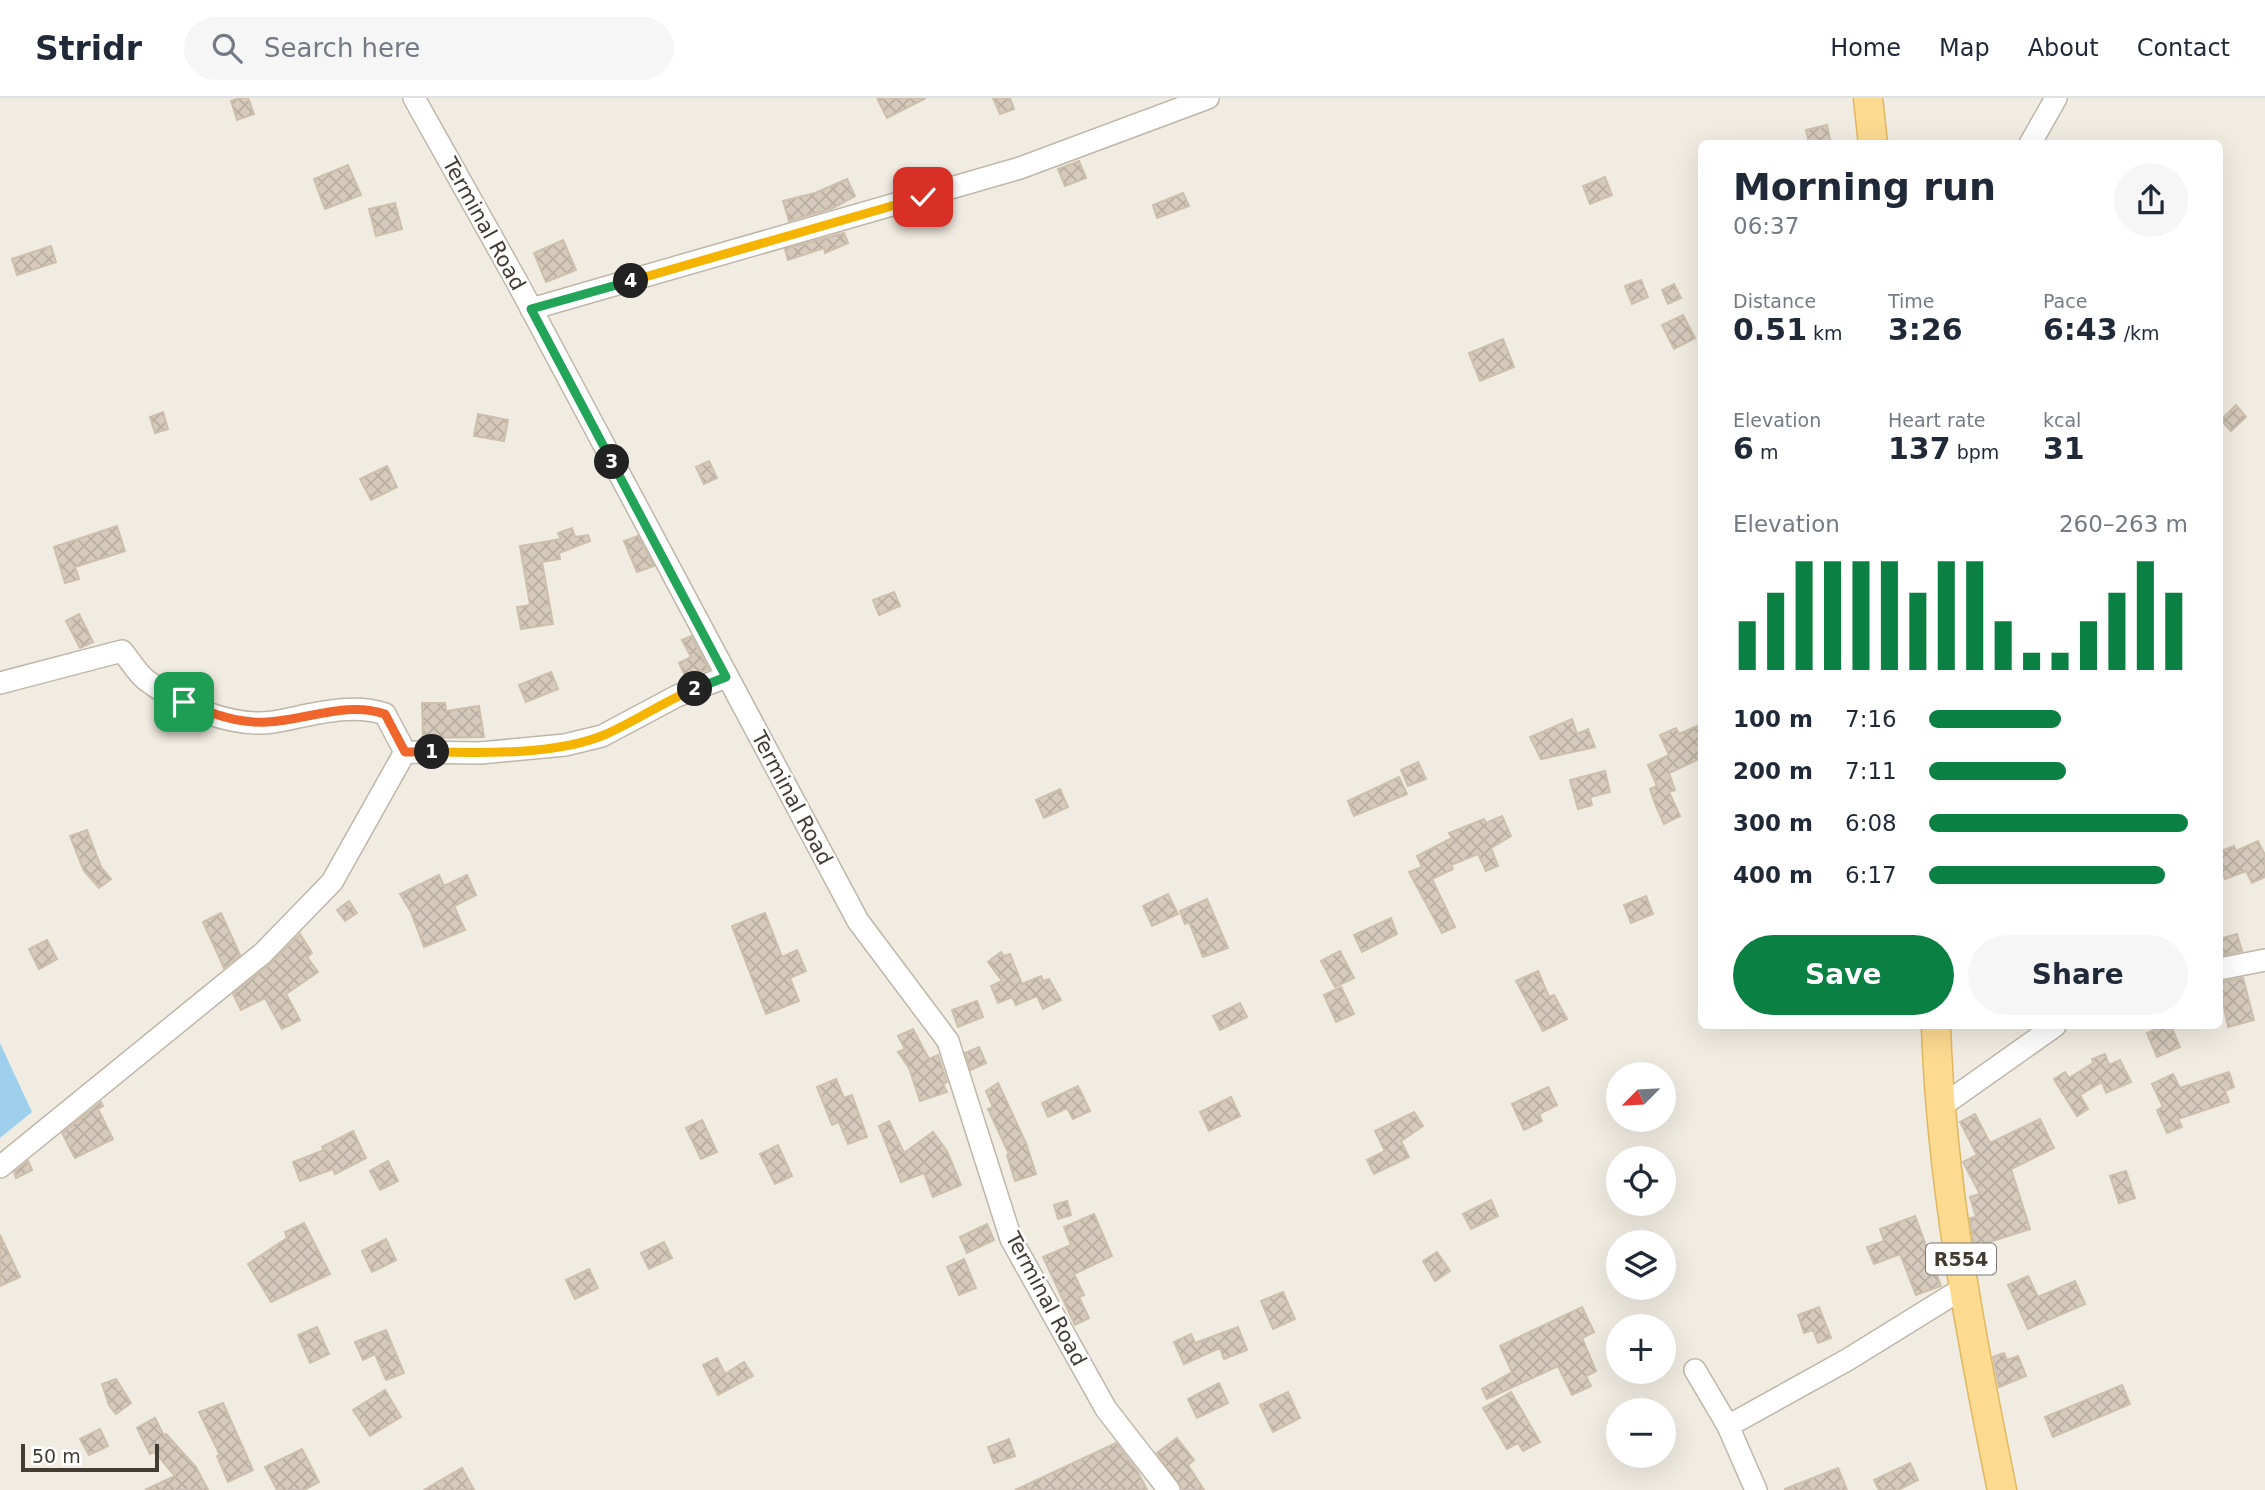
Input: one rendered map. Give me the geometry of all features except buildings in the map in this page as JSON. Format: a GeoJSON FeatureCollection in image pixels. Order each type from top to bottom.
{"type":"FeatureCollection","features":[{"type":"Feature","properties":{"kind":"main road"},"geometry":{"type":"LineString","coordinates":[[1868,98],[1873,140]]}},
{"type":"Feature","properties":{"kind":"main road","name":"R554"},"geometry":{"type":"LineString","coordinates":[[1936,1029],[1939,1108],[1965,1287],[2001,1490]]}},
{"type":"Feature","properties":{"kind":"street","name":"Terminal Road"},"geometry":{"type":"LineString","coordinates":[[414,98],[531,309],[858,921],[948,1041],[1011,1239],[1106,1409],[1169,1490]]}},
{"type":"Feature","properties":{"kind":"street"},"geometry":{"type":"LineString","coordinates":[[531,309],[1020,168],[1208,98]]}},
{"type":"Feature","properties":{"kind":"street"},"geometry":{"type":"LineString","coordinates":[[2032,140],[2056,98]]}},
{"type":"Feature","properties":{"kind":"street"},"geometry":{"type":"LineString","coordinates":[[0,683],[122,650],[145,679],[184,702],[235,722],[268,722],[368,708],[385,714],[405,752]]}},
{"type":"Feature","properties":{"kind":"street"},"geometry":{"type":"LineString","coordinates":[[405,752],[480,753],[565,745],[602,736],[677,696],[726,677]]}},
{"type":"Feature","properties":{"kind":"street"},"geometry":{"type":"LineString","coordinates":[[0,1167],[263,953],[332,882],[405,752]]}},
{"type":"Feature","properties":{"kind":"street"},"geometry":{"type":"LineString","coordinates":[[2223,968],[2265,960]]}},
{"type":"Feature","properties":{"kind":"street"},"geometry":{"type":"LineString","coordinates":[[1939,1108],[2051,1029]]}},
{"type":"Feature","properties":{"kind":"street"},"geometry":{"type":"LineString","coordinates":[[1728,1426],[1847,1360],[1965,1287]]}},
{"type":"Feature","properties":{"kind":"street"},"geometry":{"type":"LineString","coordinates":[[1695,1370],[1728,1426],[1756,1490]]}},
{"type":"Feature","properties":{"kind":"water"},"geometry":{"type":"Polygon","coordinates":[[[0,1043],[32,1112],[0,1138],[0,1043]]]}},
{"type":"Feature","properties":{"kind":"route"},"geometry":{"type":"LineString","coordinates":[[184,702],[235,722],[268,722],[330,711],[368,708],[385,714],[397,732],[405,752],[480,753],[565,745],[602,736],[677,696],[726,677],[531,309],[923,197]]}}]}
